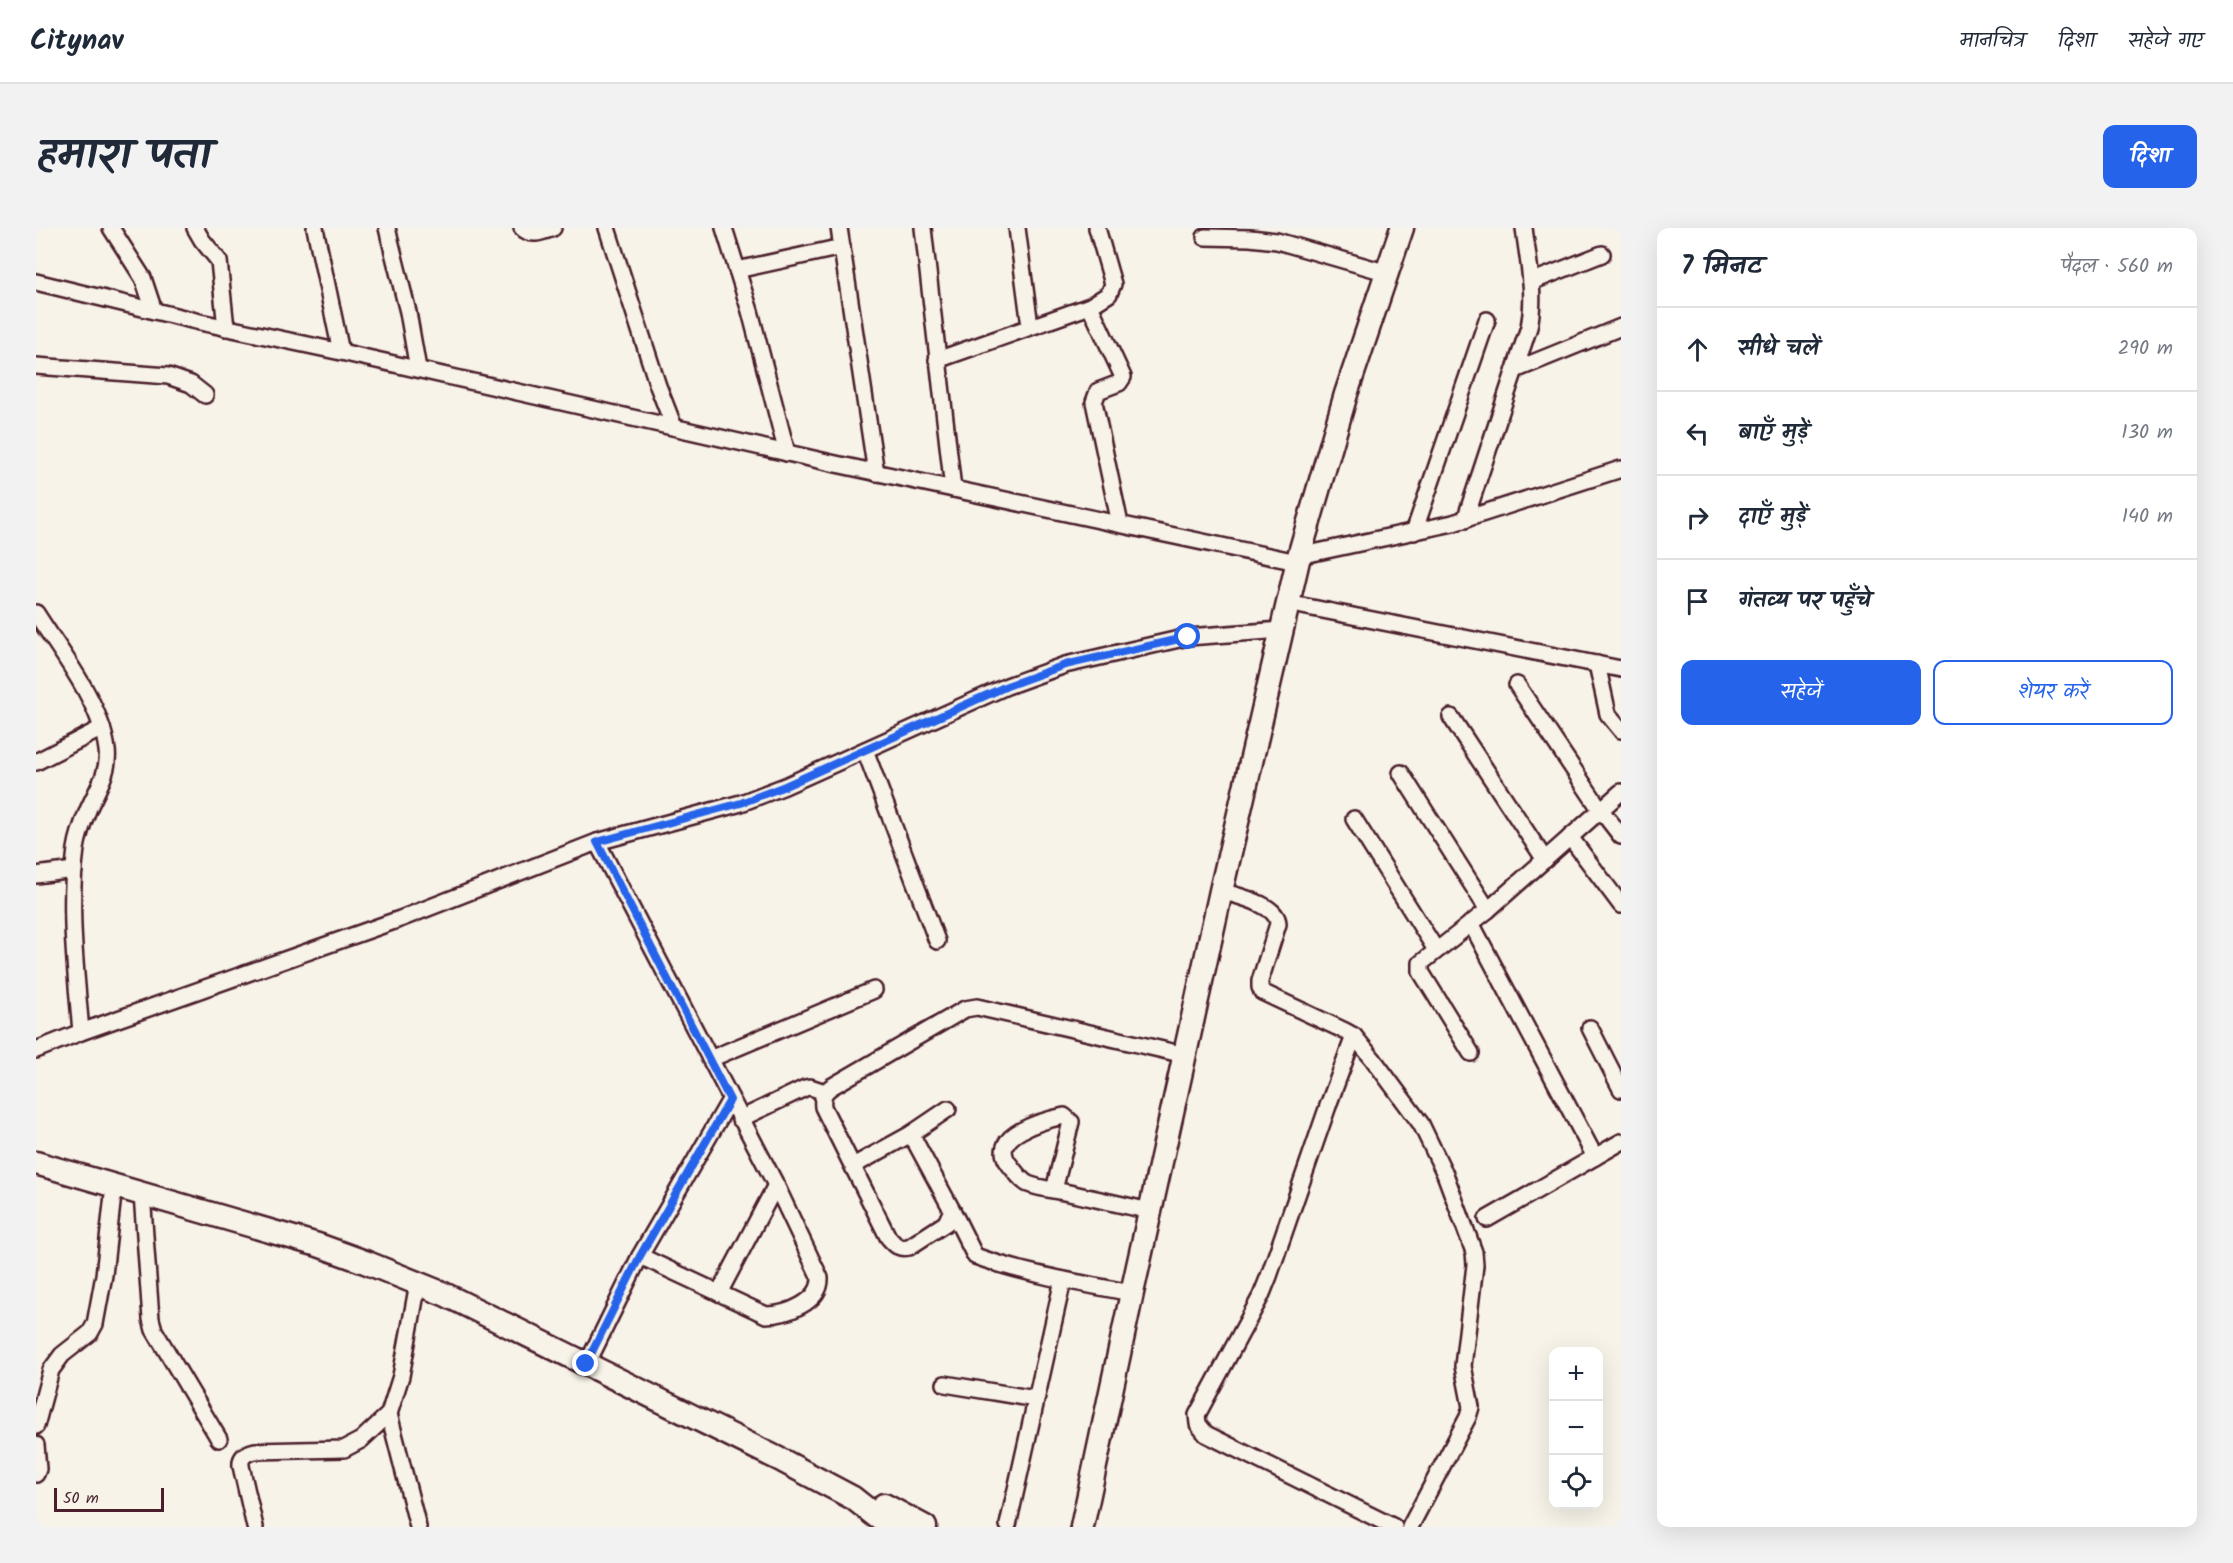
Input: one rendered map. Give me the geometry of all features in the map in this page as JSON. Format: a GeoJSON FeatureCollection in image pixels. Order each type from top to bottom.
{"type":"FeatureCollection","features":[{"type":"Feature","properties":{"kind":"highway"},"geometry":{"type":"LineString","coordinates":[[1082,1527],[1150,1211],[1287,603],[1336,428],[1402,228]]}},
{"type":"Feature","properties":{"kind":"highway"},"geometry":{"type":"LineString","coordinates":[[36,1163],[308,1242],[418,1283],[471,1306],[783,1461],[853,1498],[877,1517],[897,1527]]}},
{"type":"Feature","properties":{"kind":"highway"},"geometry":{"type":"LineString","coordinates":[[853,1498],[884,1505],[926,1527]]}},
{"type":"Feature","properties":{"kind":"street"},"geometry":{"type":"LineString","coordinates":[[111,228],[143,278],[154,311]]}},
{"type":"Feature","properties":{"kind":"street"},"geometry":{"type":"LineString","coordinates":[[195,228],[219,261],[226,328]]}},
{"type":"Feature","properties":{"kind":"street"},"geometry":{"type":"LineString","coordinates":[[315,228],[341,352]]}},
{"type":"Feature","properties":{"kind":"street"},"geometry":{"type":"LineString","coordinates":[[387,228],[408,312],[418,369]]}},
{"type":"Feature","properties":{"kind":"street"},"geometry":{"type":"LineString","coordinates":[[522,228],[527,233],[533,234],[553,228]]}},
{"type":"Feature","properties":{"kind":"street"},"geometry":{"type":"LineString","coordinates":[[607,228],[658,386],[674,427]]}},
{"type":"Feature","properties":{"kind":"street"},"geometry":{"type":"LineString","coordinates":[[724,228],[787,453]]}},
{"type":"Feature","properties":{"kind":"street"},"geometry":{"type":"LineString","coordinates":[[839,228],[876,473]]}},
{"type":"Feature","properties":{"kind":"street"},"geometry":{"type":"LineString","coordinates":[[923,228],[952,489]]}},
{"type":"Feature","properties":{"kind":"street"},"geometry":{"type":"LineString","coordinates":[[937,360],[1090,306],[1109,294],[1113,284],[1097,228]]}},
{"type":"Feature","properties":{"kind":"street"},"geometry":{"type":"LineString","coordinates":[[1465,520],[1532,312],[1531,282],[1524,228]]}},
{"type":"Feature","properties":{"kind":"street"},"geometry":{"type":"LineString","coordinates":[[1022,229],[1030,326]]}},
{"type":"Feature","properties":{"kind":"street"},"geometry":{"type":"LineString","coordinates":[[1205,237],[1277,241],[1388,273]]}},
{"type":"Feature","properties":{"kind":"street"},"geometry":{"type":"LineString","coordinates":[[737,270],[842,247]]}},
{"type":"Feature","properties":{"kind":"street"},"geometry":{"type":"LineString","coordinates":[[1531,282],[1602,254]]}},
{"type":"Feature","properties":{"kind":"street"},"geometry":{"type":"LineString","coordinates":[[36,282],[226,328],[876,473],[1298,559],[1465,520],[1621,469]]}},
{"type":"Feature","properties":{"kind":"street"},"geometry":{"type":"LineString","coordinates":[[1090,306],[1123,377],[1119,383],[1098,391],[1094,402],[1120,524]]}},
{"type":"Feature","properties":{"kind":"street"},"geometry":{"type":"LineString","coordinates":[[1414,532],[1487,320]]}},
{"type":"Feature","properties":{"kind":"street"},"geometry":{"type":"LineString","coordinates":[[1515,370],[1621,327]]}},
{"type":"Feature","properties":{"kind":"street"},"geometry":{"type":"LineString","coordinates":[[36,366],[168,376],[191,384],[205,395]]}},
{"type":"Feature","properties":{"kind":"street"},"geometry":{"type":"LineString","coordinates":[[1287,603],[1621,669]]}},
{"type":"Feature","properties":{"kind":"street"},"geometry":{"type":"LineString","coordinates":[[37,618],[61,650],[91,703],[102,728],[107,750],[108,764],[105,776],[81,829],[76,848],[72,900],[81,1032]]}},
{"type":"Feature","properties":{"kind":"street"},"geometry":{"type":"LineString","coordinates":[[36,1050],[399,919],[597,842],[741,803],[785,786],[1007,686],[1065,665],[1188,637],[1281,630]]}},
{"type":"Feature","properties":{"kind":"street"},"geometry":{"type":"LineString","coordinates":[[1597,664],[1608,714],[1621,730]]}},
{"type":"Feature","properties":{"kind":"street"},"geometry":{"type":"LineString","coordinates":[[1517,685],[1600,809],[1621,836]]}},
{"type":"Feature","properties":{"kind":"street"},"geometry":{"type":"LineString","coordinates":[[1451,717],[1545,860]]}},
{"type":"Feature","properties":{"kind":"street"},"geometry":{"type":"LineString","coordinates":[[36,762],[102,728]]}},
{"type":"Feature","properties":{"kind":"street"},"geometry":{"type":"LineString","coordinates":[[865,750],[937,941]]}},
{"type":"Feature","properties":{"kind":"street"},"geometry":{"type":"LineString","coordinates":[[1401,773],[1488,910]]}},
{"type":"Feature","properties":{"kind":"street"},"geometry":{"type":"LineString","coordinates":[[1472,1053],[1421,972],[1421,963],[1488,910],[1621,792]]}},
{"type":"Feature","properties":{"kind":"street"},"geometry":{"type":"LineString","coordinates":[[1354,819],[1436,950]]}},
{"type":"Feature","properties":{"kind":"street"},"geometry":{"type":"LineString","coordinates":[[1570,837],[1621,905]]}},
{"type":"Feature","properties":{"kind":"street"},"geometry":{"type":"LineString","coordinates":[[597,842],[776,1185],[820,1278],[817,1291],[808,1301],[789,1311],[766,1315],[640,1256]]}},
{"type":"Feature","properties":{"kind":"street"},"geometry":{"type":"LineString","coordinates":[[36,875],[74,870]]}},
{"type":"Feature","properties":{"kind":"street"},"geometry":{"type":"LineString","coordinates":[[1221,891],[1266,907],[1278,917],[1278,924],[1260,981],[1262,992],[1354,1036],[1421,1124],[1445,1174],[1474,1252],[1475,1265],[1463,1366],[1471,1407],[1468,1417],[1410,1527]]}},
{"type":"Feature","properties":{"kind":"street"},"geometry":{"type":"LineString","coordinates":[[1471,923],[1595,1157]]}},
{"type":"Feature","properties":{"kind":"street"},"geometry":{"type":"LineString","coordinates":[[710,1059],[874,990]]}},
{"type":"Feature","properties":{"kind":"street"},"geometry":{"type":"LineString","coordinates":[[952,1210],[946,1223],[909,1247],[897,1247],[888,1238],[823,1107],[822,1099],[825,1092],[965,1009],[978,1007],[1185,1055]]}},
{"type":"Feature","properties":{"kind":"street"},"geometry":{"type":"LineString","coordinates":[[1590,1028],[1621,1089]]}},
{"type":"Feature","properties":{"kind":"street"},"geometry":{"type":"LineString","coordinates":[[1354,1036],[1261,1296],[1197,1415],[1198,1424],[1206,1434],[1394,1527]]}},
{"type":"Feature","properties":{"kind":"street"},"geometry":{"type":"LineString","coordinates":[[740,1119],[805,1088],[810,1087],[825,1092]]}},
{"type":"Feature","properties":{"kind":"street"},"geometry":{"type":"LineString","coordinates":[[586,1364],[640,1256],[730,1100]]}},
{"type":"Feature","properties":{"kind":"street"},"geometry":{"type":"LineString","coordinates":[[853,1166],[911,1134],[948,1109]]}},
{"type":"Feature","properties":{"kind":"street"},"geometry":{"type":"LineString","coordinates":[[1054,1190],[1071,1122],[1064,1116],[1016,1133],[1006,1146],[1004,1152],[1006,1159],[1020,1178],[1027,1183],[1054,1190],[1150,1211]]}},
{"type":"Feature","properties":{"kind":"street"},"geometry":{"type":"LineString","coordinates":[[911,1134],[975,1256],[1001,1265],[1063,1280],[1132,1293]]}},
{"type":"Feature","properties":{"kind":"street"},"geometry":{"type":"LineString","coordinates":[[1487,1219],[1621,1142]]}},
{"type":"Feature","properties":{"kind":"street"},"geometry":{"type":"LineString","coordinates":[[719,1293],[776,1185]]}},
{"type":"Feature","properties":{"kind":"street"},"geometry":{"type":"LineString","coordinates":[[36,1426],[51,1371],[62,1355],[90,1333],[95,1324],[104,1275],[114,1186]]}},
{"type":"Feature","properties":{"kind":"street"},"geometry":{"type":"LineString","coordinates":[[142,1194],[151,1319],[154,1330],[219,1439]]}},
{"type":"Feature","properties":{"kind":"street"},"geometry":{"type":"LineString","coordinates":[[1008,1525],[1063,1280]]}},
{"type":"Feature","properties":{"kind":"street"},"geometry":{"type":"LineString","coordinates":[[255,1527],[241,1466],[243,1457],[255,1451],[344,1449],[361,1440],[388,1414],[401,1376],[418,1283]]}},
{"type":"Feature","properties":{"kind":"street"},"geometry":{"type":"LineString","coordinates":[[945,1384],[1036,1399]]}},
{"type":"Feature","properties":{"kind":"street"},"geometry":{"type":"LineString","coordinates":[[388,1414],[418,1527]]}},
{"type":"Feature","properties":{"kind":"street"},"geometry":{"type":"LineString","coordinates":[[36,1445],[39,1469],[36,1474]]}},
{"type":"Feature","properties":{"kind":"route"},"geometry":{"type":"LineString","coordinates":[[586,1364],[640,1256],[730,1100],[597,842],[741,803],[785,786],[1007,686],[1065,665],[1188,637]]}}]}
